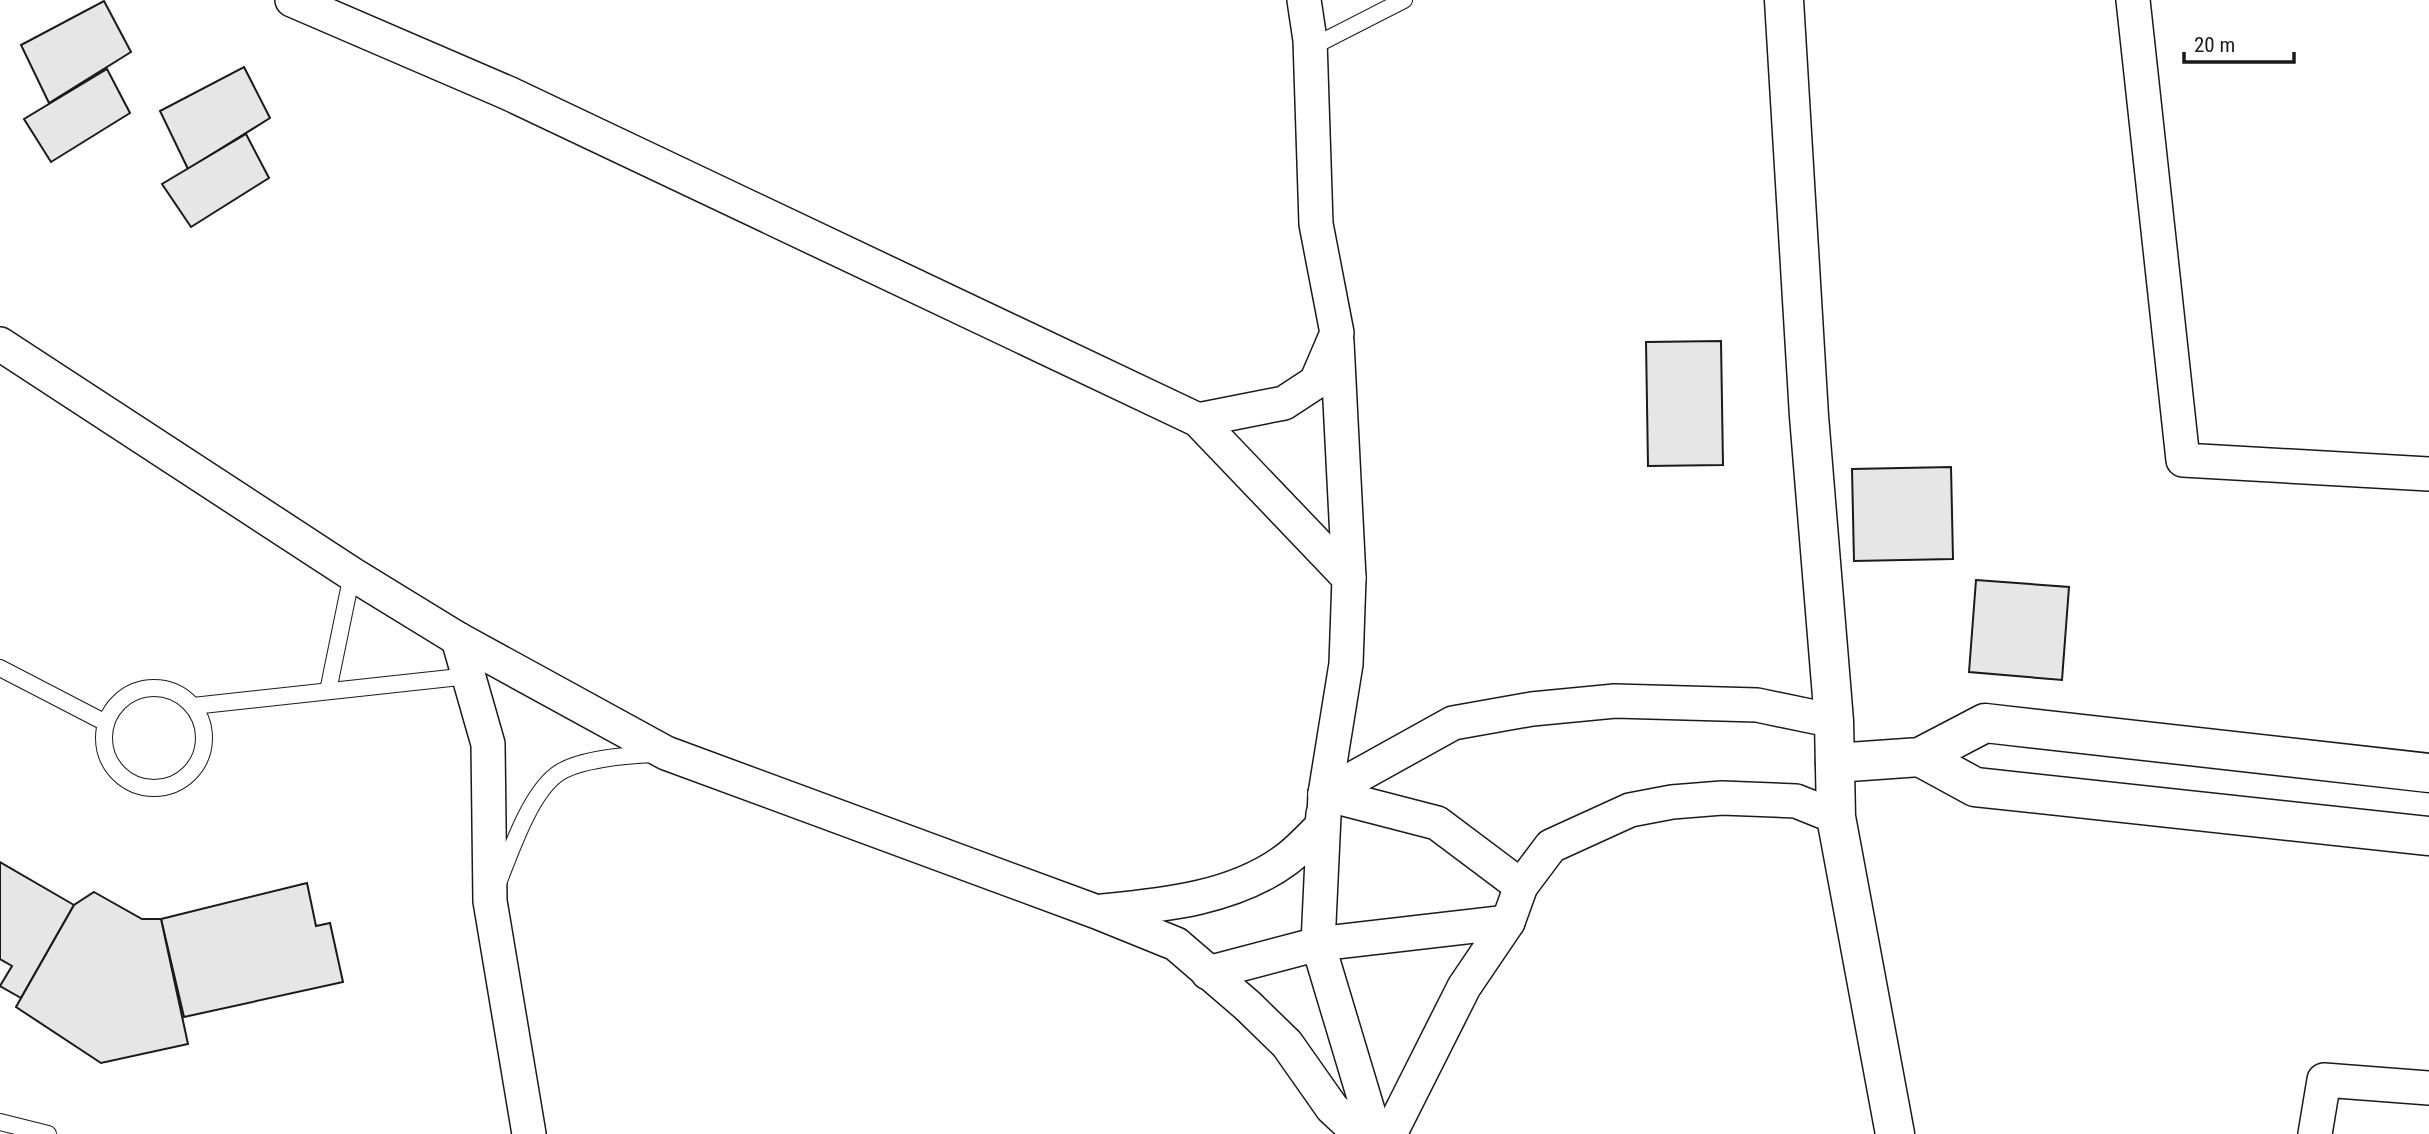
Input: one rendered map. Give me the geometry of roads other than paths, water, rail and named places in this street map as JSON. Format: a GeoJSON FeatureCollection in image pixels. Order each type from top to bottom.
{"type":"FeatureCollection","features":[{"type":"Feature","properties":{"kind":"street"},"geometry":{"type":"LineString","coordinates":[[292,0],[508,93],[1198,420],[1349,578]]}},
{"type":"Feature","properties":{"kind":"street"},"geometry":{"type":"LineString","coordinates":[[1097,912],[1167,904],[1244,884],[1286,860],[1322,826],[1346,664],[1349,578],[1337,333],[1316,224],[1310,48],[1304,0]]}},
{"type":"Feature","properties":{"kind":"street"},"geometry":{"type":"LineString","coordinates":[[1784,0],[1809,416],[1834,721],[1836,817],[1895,1134]]}},
{"type":"Feature","properties":{"kind":"street"},"geometry":{"type":"LineString","coordinates":[[2133,0],[2183,460],[2429,474]]}},
{"type":"Feature","properties":{"kind":"street"},"geometry":{"type":"LineString","coordinates":[[1198,420],[1284,403],[1316,382],[1337,333]]}},
{"type":"Feature","properties":{"kind":"street"},"geometry":{"type":"LineString","coordinates":[[0,344],[352,574],[458,639],[666,753],[1097,912],[1175,944],[1248,1006],[1287,1044],[1332,1108],[1360,1134]]}},
{"type":"Feature","properties":{"kind":"street"},"geometry":{"type":"LineString","coordinates":[[458,639],[488,744],[490,901],[528,1134]]}},
{"type":"Feature","properties":{"kind":"street"},"geometry":{"type":"LineString","coordinates":[[1325,794],[1453,723],[1532,709],[1615,701],[1758,705],[1834,721]]}},
{"type":"Feature","properties":{"kind":"street"},"geometry":{"type":"LineString","coordinates":[[1835,764],[1920,757],[1985,723],[2429,773]]}},
{"type":"Feature","properties":{"kind":"street"},"geometry":{"type":"LineString","coordinates":[[1920,757],[1975,787],[2429,836]]}},
{"type":"Feature","properties":{"kind":"street"},"geometry":{"type":"LineString","coordinates":[[1325,794],[1437,823],[1521,886]]}},
{"type":"Feature","properties":{"kind":"street"},"geometry":{"type":"LineString","coordinates":[[1325,794],[1318,944],[1375,1134]]}},
{"type":"Feature","properties":{"kind":"street"},"geometry":{"type":"LineString","coordinates":[[1390,1134],[1464,987],[1508,922],[1521,886],[1551,846],[1592,825],[1640,808],[1672,802],[1722,799],[1796,801],[1836,817]]}},
{"type":"Feature","properties":{"kind":"street"},"geometry":{"type":"LineString","coordinates":[[1208,973],[1318,944],[1508,922]]}},
{"type":"Feature","properties":{"kind":"street"},"geometry":{"type":"LineString","coordinates":[[2315,1134],[2324,1080],[2429,1088]]}},
{"type":"Feature","properties":{"kind":"lane"},"geometry":{"type":"LineString","coordinates":[[1310,48],[1404,0]]}},
{"type":"Feature","properties":{"kind":"lane"},"geometry":{"type":"LineString","coordinates":[[328,691],[352,574]]}},
{"type":"Feature","properties":{"kind":"lane"},"geometry":{"type":"LineString","coordinates":[[0,668],[106,723]]}},
{"type":"Feature","properties":{"kind":"lane"},"geometry":{"type":"LineString","coordinates":[[193,706],[469,676]]}},
{"type":"Feature","properties":{"kind":"lane"},"geometry":{"type":"LineString","coordinates":[[144,688],[162,688],[180,694],[193,706],[204,727],[204,749],[194,770],[175,784],[153,788],[130,782],[113,767],[104,746],[106,723],[114,707],[128,695],[144,688]]}},
{"type":"Feature","properties":{"kind":"lane"},"geometry":{"type":"LineString","coordinates":[[490,901],[526,814],[556,774],[610,756],[666,753]]}},
{"type":"Feature","properties":{"kind":"lane"},"geometry":{"type":"LineString","coordinates":[[0,1122],[48,1134]]}}]}
